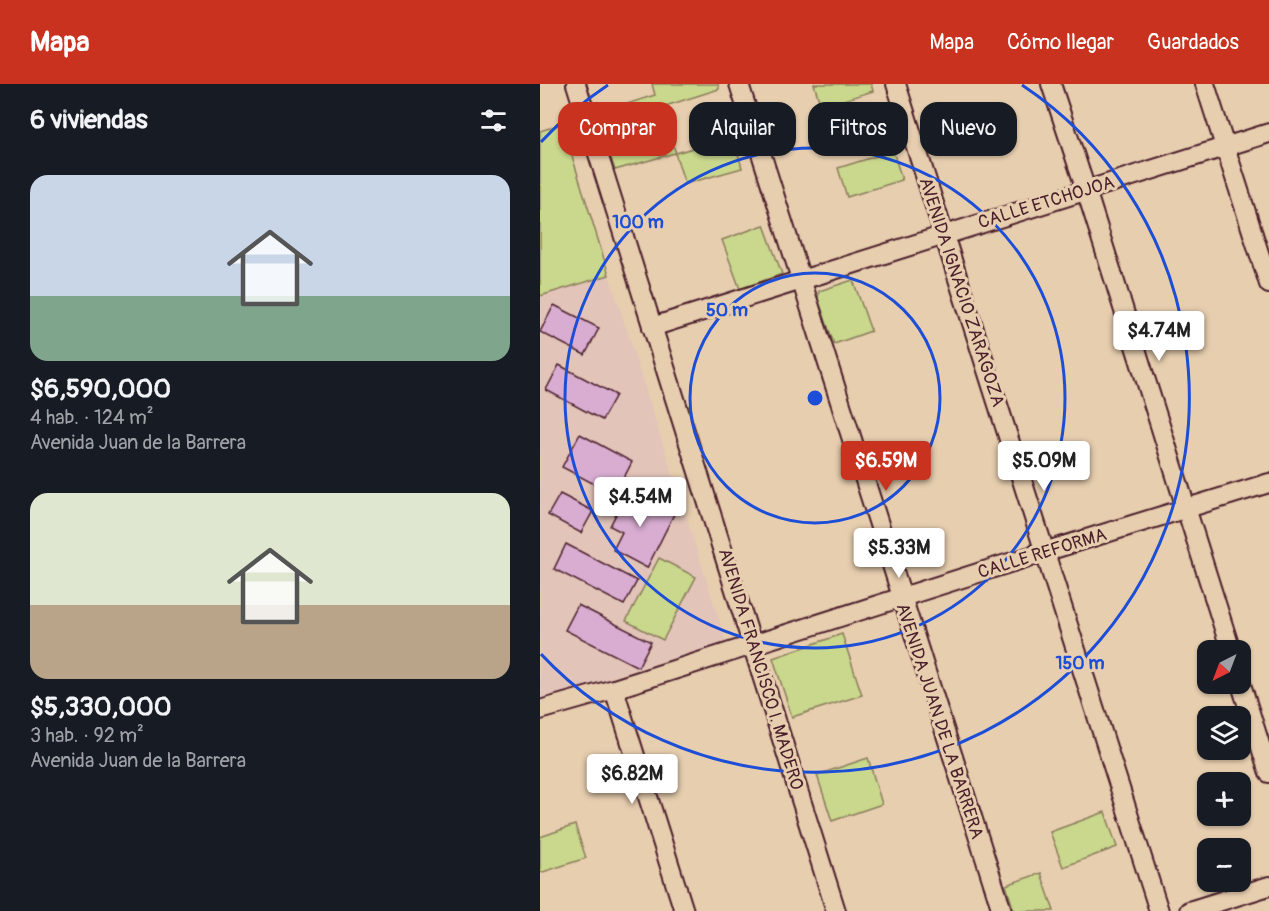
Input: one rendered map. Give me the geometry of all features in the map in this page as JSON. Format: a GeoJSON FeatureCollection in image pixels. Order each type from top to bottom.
{"type":"FeatureCollection","features":[{"type":"Feature","properties":{"kind":"street","name":"AVENIDA FRANCISCO I. MADERO"},"geometry":{"type":"LineString","coordinates":[[576,84],[836,911]]}},
{"type":"Feature","properties":{"kind":"street","name":"AVENIDA JUAN DE LA BARRERA"},"geometry":{"type":"LineString","coordinates":[[739,84],[1002,911]]}},
{"type":"Feature","properties":{"kind":"street","name":"AVENIDA IGNACIO ZARAGOZA"},"geometry":{"type":"LineString","coordinates":[[896,84],[1159,911]]}},
{"type":"Feature","properties":{"kind":"street"},"geometry":{"type":"LineString","coordinates":[[1051,84],[1228,640]]}},
{"type":"Feature","properties":{"kind":"street"},"geometry":{"type":"LineString","coordinates":[[1205,84],[1269,284]]}},
{"type":"Feature","properties":{"kind":"street","name":"CALLE ETCHOJOA"},"geometry":{"type":"LineString","coordinates":[[652,327],[944,233],[1269,133]]}},
{"type":"Feature","properties":{"kind":"street","name":"CALLE REFORMA"},"geometry":{"type":"LineString","coordinates":[[540,710],[614,689],[1269,483]]}},
{"type":"Feature","properties":{"kind":"street"},"geometry":{"type":"LineString","coordinates":[[614,689],[684,911]]}},
{"type":"Feature","properties":{"kind":"street"},"geometry":{"type":"LineString","coordinates":[[1244,694],[1269,773]]}},
{"type":"Feature","properties":{"kind":"street"},"geometry":{"type":"LineString","coordinates":[[1189,911],[1269,886]]}},
{"type":"Feature","properties":{"kind":"shaded area"},"geometry":{"type":"Polygon","coordinates":[[[609,275],[726,642],[540,700],[540,296],[609,275]]]}},
{"type":"Feature","properties":{"kind":"green space"},"geometry":{"type":"Polygon","coordinates":[[[652,84],[718,84],[719,89],[677,102],[633,102],[655,95],[652,84]]]}},
{"type":"Feature","properties":{"kind":"green space"},"geometry":{"type":"Polygon","coordinates":[[[814,84],[871,84],[873,91],[837,102],[819,102],[814,84]]]}},
{"type":"Feature","properties":{"kind":"green space"},"geometry":{"type":"Polygon","coordinates":[[[558,125],[558,156],[572,156],[609,275],[540,296],[540,131],[558,125]]]}},
{"type":"Feature","properties":{"kind":"green space"},"geometry":{"type":"Polygon","coordinates":[[[689,149],[689,156],[739,156],[742,168],[685,184],[676,156],[677,153],[689,149]]]}},
{"type":"Feature","properties":{"kind":"green space"},"geometry":{"type":"Polygon","coordinates":[[[610,156],[664,156],[615,170],[610,156]]]}},
{"type":"Feature","properties":{"kind":"green space"},"geometry":{"type":"Polygon","coordinates":[[[877,156],[895,156],[902,180],[847,197],[838,168],[877,156]]]}},
{"type":"Feature","properties":{"kind":"green space"},"geometry":{"type":"Polygon","coordinates":[[[764,225],[782,274],[740,289],[722,240],[764,225]]]}},
{"type":"Feature","properties":{"kind":"green space"},"geometry":{"type":"Polygon","coordinates":[[[853,280],[871,331],[834,344],[818,299],[819,291],[853,280]]]}},
{"type":"Feature","properties":{"kind":"green space"},"geometry":{"type":"Polygon","coordinates":[[[659,558],[696,577],[663,640],[626,621],[659,558]]]}},
{"type":"Feature","properties":{"kind":"green space"},"geometry":{"type":"Polygon","coordinates":[[[842,634],[862,695],[792,717],[773,658],[842,634]]]}},
{"type":"Feature","properties":{"kind":"green space"},"geometry":{"type":"Polygon","coordinates":[[[868,758],[882,804],[832,821],[817,775],[868,758]]]}},
{"type":"Feature","properties":{"kind":"green space"},"geometry":{"type":"Polygon","coordinates":[[[1105,812],[1117,847],[1063,867],[1050,832],[1105,812]]]}},
{"type":"Feature","properties":{"kind":"green space"},"geometry":{"type":"Polygon","coordinates":[[[575,825],[586,858],[540,873],[540,837],[575,825]]]}},
{"type":"Feature","properties":{"kind":"green space"},"geometry":{"type":"Polygon","coordinates":[[[1041,873],[1054,911],[1014,911],[1006,885],[1041,873]]]}},
{"type":"Feature","properties":{"kind":"building"},"geometry":{"type":"Polygon","coordinates":[[[554,305],[599,328],[585,355],[540,332],[554,305]]]}},
{"type":"Feature","properties":{"kind":"building"},"geometry":{"type":"Polygon","coordinates":[[[559,365],[616,395],[602,420],[546,390],[559,365]]]}},
{"type":"Feature","properties":{"kind":"building"},"geometry":{"type":"Polygon","coordinates":[[[580,434],[632,462],[615,495],[562,467],[580,434]]]}},
{"type":"Feature","properties":{"kind":"building"},"geometry":{"type":"Polygon","coordinates":[[[628,491],[674,514],[647,568],[613,550],[622,532],[610,526],[628,491]]]}},
{"type":"Feature","properties":{"kind":"building"},"geometry":{"type":"Polygon","coordinates":[[[560,494],[593,511],[581,533],[548,515],[560,494]]]}},
{"type":"Feature","properties":{"kind":"building"},"geometry":{"type":"Polygon","coordinates":[[[566,544],[637,581],[624,605],[554,569],[566,544]]]}},
{"type":"Feature","properties":{"kind":"building"},"geometry":{"type":"Polygon","coordinates":[[[578,605],[651,642],[638,667],[565,630],[578,605]]]}}]}
